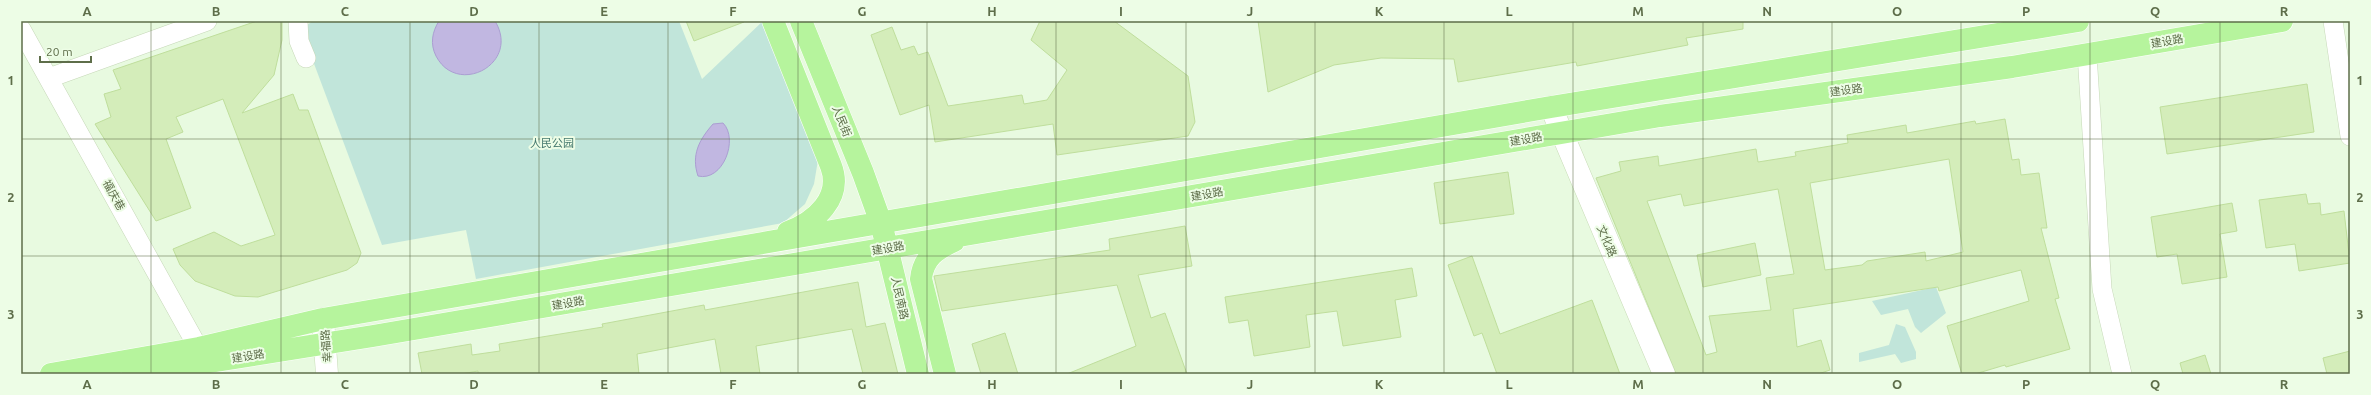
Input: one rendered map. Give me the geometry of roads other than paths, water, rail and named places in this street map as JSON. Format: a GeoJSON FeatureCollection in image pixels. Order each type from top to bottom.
{"type":"FeatureCollection","features":[{"type":"Feature","properties":{"kind":"main road"},"geometry":{"type":"LineString","coordinates":[[758,244],[798,229],[811,221],[827,204],[834,183],[832,170],[773,21]]}},
{"type":"Feature","properties":{"kind":"main road","name":"人民街"},"geometry":{"type":"LineString","coordinates":[[801,21],[863,173],[881,223]]}},
{"type":"Feature","properties":{"kind":"main road"},"geometry":{"type":"LineString","coordinates":[[2079,21],[2087,54]]}},
{"type":"Feature","properties":{"kind":"main road","name":"建设路"},"geometry":{"type":"LineString","coordinates":[[133,374],[203,355],[323,319],[1551,107],[2079,21]]}},
{"type":"Feature","properties":{"kind":"main road","name":"建设路"},"geometry":{"type":"LineString","coordinates":[[51,374],[203,355],[326,344],[1660,116],[2012,67],[2282,21]]}},
{"type":"Feature","properties":{"kind":"main road","name":"人民南路"},"geometry":{"type":"LineString","coordinates":[[881,223],[918,374]]}},
{"type":"Feature","properties":{"kind":"main road"},"geometry":{"type":"LineString","coordinates":[[945,374],[922,288],[922,271],[927,259],[934,252],[970,234]]}},
{"type":"Feature","properties":{"kind":"street"},"geometry":{"type":"LineString","coordinates":[[49,78],[207,21]]}},
{"type":"Feature","properties":{"kind":"street"},"geometry":{"type":"LineString","coordinates":[[298,21],[299,41],[306,58]]}},
{"type":"Feature","properties":{"kind":"street"},"geometry":{"type":"LineString","coordinates":[[2333,21],[2350,136]]}},
{"type":"Feature","properties":{"kind":"street","name":"福庆巷"},"geometry":{"type":"LineString","coordinates":[[21,29],[203,355]]}},
{"type":"Feature","properties":{"kind":"street"},"geometry":{"type":"LineString","coordinates":[[2087,54],[2102,290],[2122,374]]}},
{"type":"Feature","properties":{"kind":"street","name":"文化路"},"geometry":{"type":"LineString","coordinates":[[1551,107],[1664,374]]}},
{"type":"Feature","properties":{"kind":"street","name":"幸福路"},"geometry":{"type":"LineString","coordinates":[[323,319],[327,374]]}},
{"type":"Feature","properties":{"kind":"park label","name":"人民公园"},"geometry":{"type":"Point","coordinates":[552,143]}}]}
